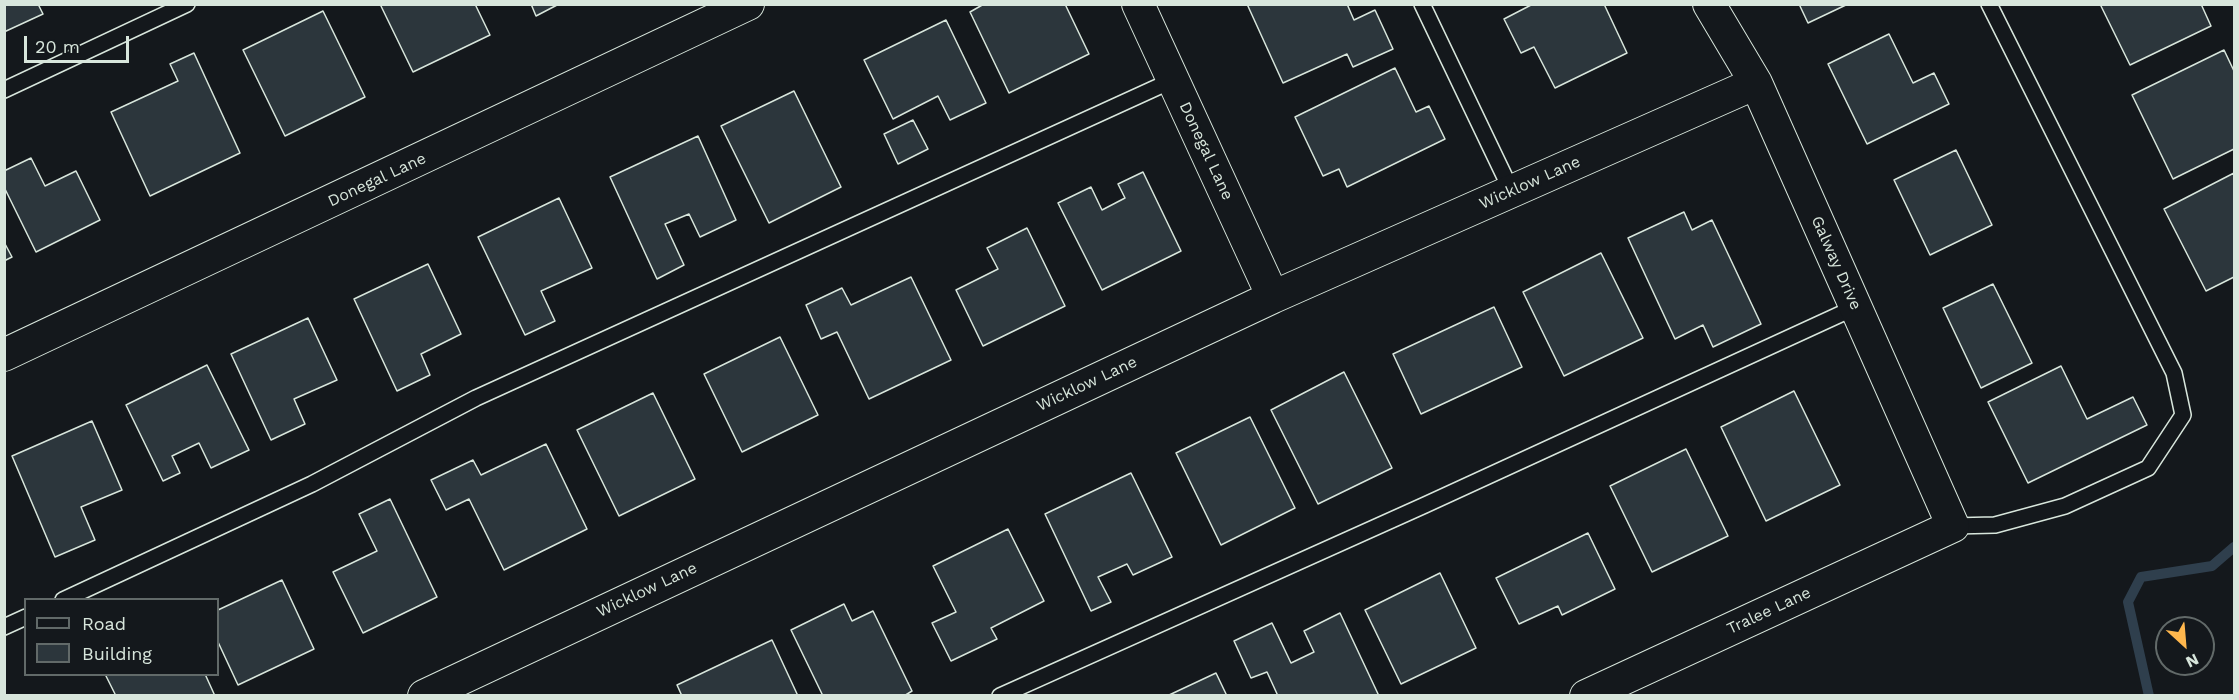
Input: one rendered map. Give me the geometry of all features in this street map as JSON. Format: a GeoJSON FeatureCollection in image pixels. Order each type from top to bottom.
{"type":"FeatureCollection","features":[{"type":"Feature","properties":{"kind":"street","name":"Donegal Lane"},"geometry":{"type":"LineString","coordinates":[[4,355],[748,4]]}},
{"type":"Feature","properties":{"kind":"street","name":"Donegal Lane"},"geometry":{"type":"LineString","coordinates":[[1138,4],[1273,297]]}},
{"type":"Feature","properties":{"kind":"street","name":"Galway Drive"},"geometry":{"type":"LineString","coordinates":[[1709,4],[1756,83],[1953,526]]}},
{"type":"Feature","properties":{"kind":"street","name":"Wicklow Lane"},"geometry":{"type":"LineString","coordinates":[[424,696],[1273,297],[1756,83]]}},
{"type":"Feature","properties":{"kind":"street","name":"Tralee Lane"},"geometry":{"type":"LineString","coordinates":[[1586,696],[1953,526]]}},
{"type":"Feature","properties":{"kind":"lane"},"geometry":{"type":"LineString","coordinates":[[4,90],[187,4]]}},
{"type":"Feature","properties":{"kind":"lane"},"geometry":{"type":"LineString","coordinates":[[1422,4],[1512,192]]}},
{"type":"Feature","properties":{"kind":"lane"},"geometry":{"type":"LineString","coordinates":[[1953,526],[1995,525],[2065,506],[2148,468],[2183,415],[2174,373],[1989,4]]}},
{"type":"Feature","properties":{"kind":"lane"},"geometry":{"type":"LineString","coordinates":[[67,598],[312,484],[476,398],[1173,80]]}},
{"type":"Feature","properties":{"kind":"lane"},"geometry":{"type":"LineString","coordinates":[[1000,696],[1425,505],[1856,307]]}},
{"type":"Feature","properties":{"kind":"lane"},"geometry":{"type":"LineString","coordinates":[[4,627],[24,618]]}},
{"type":"Feature","properties":{"kind":"building"},"geometry":{"type":"Polygon","coordinates":[[[4,4],[38,4],[43,14],[4,32],[4,4]]]}},
{"type":"Feature","properties":{"kind":"building"},"geometry":{"type":"Polygon","coordinates":[[[380,4],[475,4],[490,35],[413,72],[380,4]]]}},
{"type":"Feature","properties":{"kind":"building"},"geometry":{"type":"Polygon","coordinates":[[[531,4],[559,4],[536,16],[531,4]]]}},
{"type":"Feature","properties":{"kind":"building"},"geometry":{"type":"Polygon","coordinates":[[[984,4],[1065,4],[1089,54],[1009,93],[970,12],[984,4]]]}},
{"type":"Feature","properties":{"kind":"building"},"geometry":{"type":"Polygon","coordinates":[[[1247,4],[1347,4],[1354,20],[1375,10],[1393,49],[1353,67],[1347,54],[1283,83],[1247,4]]]}},
{"type":"Feature","properties":{"kind":"building"},"geometry":{"type":"Polygon","coordinates":[[[1533,4],[1604,4],[1627,53],[1555,88],[1534,47],[1521,53],[1504,19],[1533,4]]]}},
{"type":"Feature","properties":{"kind":"building"},"geometry":{"type":"Polygon","coordinates":[[[1799,4],[1848,4],[1808,23],[1799,4]]]}},
{"type":"Feature","properties":{"kind":"building"},"geometry":{"type":"Polygon","coordinates":[[[2100,4],[2201,4],[2211,26],[2130,65],[2100,4]]]}},
{"type":"Feature","properties":{"kind":"building"},"geometry":{"type":"Polygon","coordinates":[[[323,11],[365,97],[285,136],[243,50],[323,11]]]}},
{"type":"Feature","properties":{"kind":"building"},"geometry":{"type":"Polygon","coordinates":[[[946,20],[986,103],[950,120],[938,96],[893,119],[864,60],[946,20]]]}},
{"type":"Feature","properties":{"kind":"building"},"geometry":{"type":"Polygon","coordinates":[[[1889,34],[1913,83],[1934,73],[1949,104],[1867,144],[1828,64],[1889,34]]]}},
{"type":"Feature","properties":{"kind":"building"},"geometry":{"type":"Polygon","coordinates":[[[2224,50],[2234,71],[2234,149],[2173,179],[2132,95],[2224,50]]]}},
{"type":"Feature","properties":{"kind":"building"},"geometry":{"type":"Polygon","coordinates":[[[194,53],[240,153],[150,196],[111,112],[178,81],[170,64],[194,53]]]}},
{"type":"Feature","properties":{"kind":"building"},"geometry":{"type":"Polygon","coordinates":[[[1395,68],[1416,112],[1429,106],[1445,139],[1347,187],[1339,169],[1323,176],[1295,117],[1395,68]]]}},
{"type":"Feature","properties":{"kind":"building"},"geometry":{"type":"Polygon","coordinates":[[[794,91],[841,187],[769,223],[721,126],[794,91]]]}},
{"type":"Feature","properties":{"kind":"building"},"geometry":{"type":"Polygon","coordinates":[[[913,120],[928,149],[898,164],[884,134],[913,120]]]}},
{"type":"Feature","properties":{"kind":"building"},"geometry":{"type":"Polygon","coordinates":[[[698,136],[736,220],[700,237],[689,214],[665,224],[684,265],[657,279],[610,177],[698,136]]]}},
{"type":"Feature","properties":{"kind":"building"},"geometry":{"type":"Polygon","coordinates":[[[1956,150],[1992,225],[1930,255],[1894,180],[1956,150]]]}},
{"type":"Feature","properties":{"kind":"building"},"geometry":{"type":"Polygon","coordinates":[[[31,158],[45,186],[76,171],[100,220],[36,252],[4,187],[4,171],[31,158]]]}},
{"type":"Feature","properties":{"kind":"building"},"geometry":{"type":"Polygon","coordinates":[[[1143,172],[1181,251],[1102,290],[1058,203],[1091,187],[1102,210],[1125,198],[1118,184],[1143,172]]]}},
{"type":"Feature","properties":{"kind":"building"},"geometry":{"type":"Polygon","coordinates":[[[2234,173],[2234,277],[2206,291],[2164,209],[2234,173]]]}},
{"type":"Feature","properties":{"kind":"building"},"geometry":{"type":"Polygon","coordinates":[[[559,198],[592,268],[541,291],[555,321],[525,335],[478,237],[559,198]]]}},
{"type":"Feature","properties":{"kind":"building"},"geometry":{"type":"Polygon","coordinates":[[[1684,212],[1692,230],[1712,220],[1761,324],[1713,347],[1703,325],[1675,339],[1628,238],[1684,212]]]}},
{"type":"Feature","properties":{"kind":"building"},"geometry":{"type":"Polygon","coordinates":[[[1027,228],[1065,306],[983,346],[956,290],[998,269],[987,248],[1027,228]]]}},
{"type":"Feature","properties":{"kind":"building"},"geometry":{"type":"Polygon","coordinates":[[[4,242],[12,257],[4,261],[4,242]]]}},
{"type":"Feature","properties":{"kind":"building"},"geometry":{"type":"Polygon","coordinates":[[[1601,253],[1643,338],[1564,376],[1523,292],[1601,253]]]}},
{"type":"Feature","properties":{"kind":"building"},"geometry":{"type":"Polygon","coordinates":[[[428,264],[461,334],[421,354],[430,375],[397,391],[354,299],[428,264]]]}},
{"type":"Feature","properties":{"kind":"building"},"geometry":{"type":"Polygon","coordinates":[[[911,277],[951,360],[869,399],[837,332],[821,339],[806,305],[842,288],[851,305],[911,277]]]}},
{"type":"Feature","properties":{"kind":"building"},"geometry":{"type":"Polygon","coordinates":[[[1993,284],[2032,363],[1981,388],[1943,308],[1993,284]]]}},
{"type":"Feature","properties":{"kind":"building"},"geometry":{"type":"Polygon","coordinates":[[[1494,307],[1522,367],[1421,414],[1393,354],[1494,307]]]}},
{"type":"Feature","properties":{"kind":"building"},"geometry":{"type":"Polygon","coordinates":[[[308,318],[337,380],[294,399],[305,424],[271,440],[231,354],[308,318]]]}},
{"type":"Feature","properties":{"kind":"building"},"geometry":{"type":"Polygon","coordinates":[[[780,337],[818,415],[742,452],[704,374],[780,337]]]}},
{"type":"Feature","properties":{"kind":"building"},"geometry":{"type":"Polygon","coordinates":[[[207,365],[249,450],[211,468],[199,443],[172,456],[180,473],[163,481],[126,405],[207,365]]]}},
{"type":"Feature","properties":{"kind":"building"},"geometry":{"type":"Polygon","coordinates":[[[2061,366],[2087,419],[2133,397],[2147,425],[2028,483],[1988,402],[2061,366]]]}},
{"type":"Feature","properties":{"kind":"building"},"geometry":{"type":"Polygon","coordinates":[[[1344,372],[1392,468],[1318,504],[1271,410],[1344,372]]]}},
{"type":"Feature","properties":{"kind":"building"},"geometry":{"type":"Polygon","coordinates":[[[1794,391],[1840,485],[1766,521],[1721,427],[1794,391]]]}},
{"type":"Feature","properties":{"kind":"building"},"geometry":{"type":"Polygon","coordinates":[[[653,393],[695,479],[619,516],[577,430],[653,393]]]}},
{"type":"Feature","properties":{"kind":"building"},"geometry":{"type":"Polygon","coordinates":[[[1250,417],[1295,508],[1221,545],[1176,453],[1250,417]]]}},
{"type":"Feature","properties":{"kind":"building"},"geometry":{"type":"Polygon","coordinates":[[[92,421],[122,490],[81,507],[95,540],[55,557],[12,456],[92,421]]]}},
{"type":"Feature","properties":{"kind":"building"},"geometry":{"type":"Polygon","coordinates":[[[546,444],[587,529],[504,570],[469,499],[446,510],[431,480],[473,460],[481,475],[546,444]]]}},
{"type":"Feature","properties":{"kind":"building"},"geometry":{"type":"Polygon","coordinates":[[[1686,449],[1728,536],[1652,572],[1610,486],[1686,449]]]}},
{"type":"Feature","properties":{"kind":"building"},"geometry":{"type":"Polygon","coordinates":[[[1131,473],[1172,557],[1133,575],[1127,564],[1098,577],[1111,602],[1091,611],[1045,514],[1131,473]]]}},
{"type":"Feature","properties":{"kind":"building"},"geometry":{"type":"Polygon","coordinates":[[[390,499],[437,597],[363,633],[333,572],[377,551],[359,514],[390,499]]]}},
{"type":"Feature","properties":{"kind":"building"},"geometry":{"type":"Polygon","coordinates":[[[1008,529],[1044,601],[991,628],[997,639],[951,661],[932,623],[956,612],[933,566],[1008,529]]]}},
{"type":"Feature","properties":{"kind":"building"},"geometry":{"type":"Polygon","coordinates":[[[1588,533],[1615,589],[1562,615],[1558,606],[1519,624],[1496,578],[1588,533]]]}},
{"type":"Feature","properties":{"kind":"building"},"geometry":{"type":"Polygon","coordinates":[[[1440,573],[1476,648],[1401,684],[1365,610],[1440,573]]]}},
{"type":"Feature","properties":{"kind":"building"},"geometry":{"type":"Polygon","coordinates":[[[282,580],[314,649],[238,685],[219,644],[219,610],[282,580]]]}},
{"type":"Feature","properties":{"kind":"building"},"geometry":{"type":"Polygon","coordinates":[[[844,604],[852,621],[873,611],[912,691],[904,696],[823,696],[791,630],[844,604]]]}},
{"type":"Feature","properties":{"kind":"building"},"geometry":{"type":"Polygon","coordinates":[[[1340,613],[1379,696],[1278,696],[1267,672],[1251,678],[1234,641],[1272,623],[1291,663],[1314,652],[1304,631],[1340,613]]]}},
{"type":"Feature","properties":{"kind":"building"},"geometry":{"type":"Polygon","coordinates":[[[772,640],[798,696],[682,696],[677,685],[772,640]]]}},
{"type":"Feature","properties":{"kind":"building"},"geometry":{"type":"Polygon","coordinates":[[[1216,673],[1227,696],[1167,696],[1216,673]]]}},
{"type":"Feature","properties":{"kind":"building"},"geometry":{"type":"Polygon","coordinates":[[[106,676],[206,676],[215,696],[116,696],[106,676]]]}},
{"type":"Feature","properties":{"kind":"waterway"},"geometry":{"type":"LineString","coordinates":[[2149,696],[2128,602],[2141,577],[2212,566],[2234,547]]}}]}
